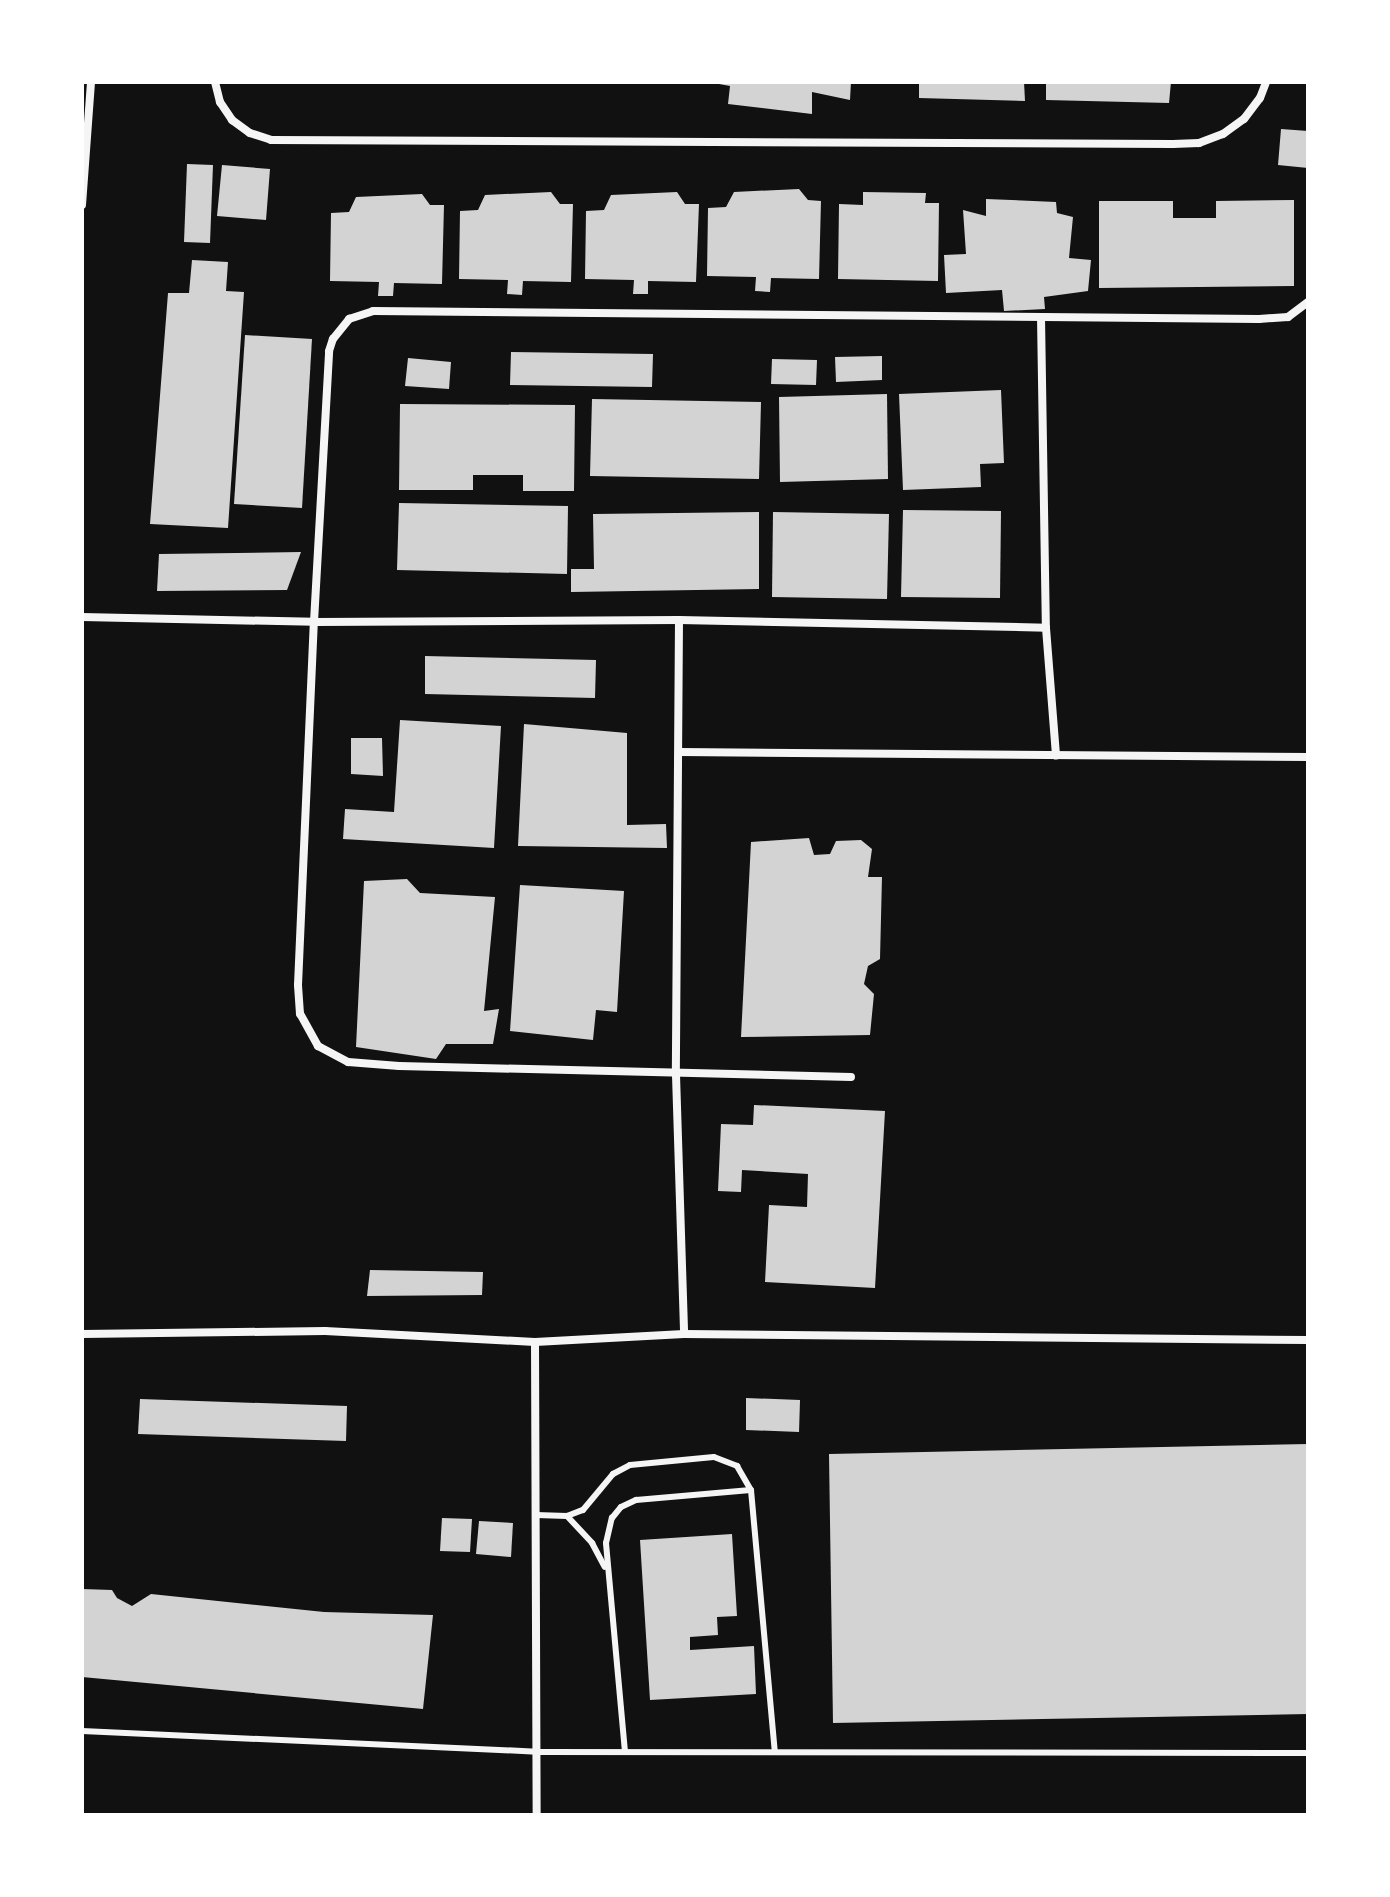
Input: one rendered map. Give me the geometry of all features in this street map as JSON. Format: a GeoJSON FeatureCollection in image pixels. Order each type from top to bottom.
{"type":"FeatureCollection","features":[{"type":"Feature","properties":{"kind":"street"},"geometry":{"type":"LineString","coordinates":[[215,82],[220,102],[232,120],[250,133],[271,140],[1158,144],[1199,143],[1223,134],[1244,119],[1260,98],[1266,82]]}},
{"type":"Feature","properties":{"kind":"street"},"geometry":{"type":"LineString","coordinates":[[82,205],[88,87]]}},
{"type":"Feature","properties":{"kind":"street"},"geometry":{"type":"LineString","coordinates":[[851,1077],[676,1075],[348,1062],[318,1046],[300,1014],[298,985],[329,351],[339,328],[360,314],[1259,319],[1288,317],[1308,302]]}},
{"type":"Feature","properties":{"kind":"street"},"geometry":{"type":"LineString","coordinates":[[1041,317],[1046,628],[1056,756]]}},
{"type":"Feature","properties":{"kind":"street"},"geometry":{"type":"LineString","coordinates":[[82,617],[314,622],[679,620],[1046,628]]}},
{"type":"Feature","properties":{"kind":"street"},"geometry":{"type":"LineString","coordinates":[[679,620],[676,1075],[684,1334]]}},
{"type":"Feature","properties":{"kind":"street"},"geometry":{"type":"LineString","coordinates":[[680,752],[1308,757]]}},
{"type":"Feature","properties":{"kind":"street"},"geometry":{"type":"LineString","coordinates":[[82,1334],[325,1331],[535,1342],[684,1334],[1308,1340]]}},
{"type":"Feature","properties":{"kind":"street"},"geometry":{"type":"LineString","coordinates":[[535,1342],[537,1815]]}},
{"type":"Feature","properties":{"kind":"lane"},"geometry":{"type":"LineString","coordinates":[[536,1515],[567,1516],[583,1510],[613,1474],[630,1465],[714,1457],[737,1466],[751,1490],[775,1752]]}},
{"type":"Feature","properties":{"kind":"lane"},"geometry":{"type":"LineString","coordinates":[[625,1752],[609,1576],[607,1530],[612,1518],[628,1502],[751,1490]]}},
{"type":"Feature","properties":{"kind":"lane"},"geometry":{"type":"LineString","coordinates":[[567,1516],[592,1543],[609,1576]]}},
{"type":"Feature","properties":{"kind":"lane"},"geometry":{"type":"LineString","coordinates":[[82,1731],[537,1752],[1308,1753]]}},
{"type":"Feature","properties":{"kind":"building"},"geometry":{"type":"Polygon","coordinates":[[[708,82],[851,82],[850,100],[812,92],[812,114],[728,104],[730,86],[708,82]]]}},
{"type":"Feature","properties":{"kind":"building"},"geometry":{"type":"Polygon","coordinates":[[[919,82],[1024,82],[1025,101],[919,98],[919,82]]]}},
{"type":"Feature","properties":{"kind":"building"},"geometry":{"type":"Polygon","coordinates":[[[1046,82],[1171,82],[1169,103],[1046,100],[1046,82]]]}},
{"type":"Feature","properties":{"kind":"building"},"geometry":{"type":"Polygon","coordinates":[[[1281,129],[1308,131],[1308,168],[1278,165],[1281,129]]]}},
{"type":"Feature","properties":{"kind":"building"},"geometry":{"type":"Polygon","coordinates":[[[187,164],[213,165],[210,243],[184,242],[187,164]]]}},
{"type":"Feature","properties":{"kind":"building"},"geometry":{"type":"Polygon","coordinates":[[[222,165],[270,169],[266,220],[217,216],[222,165]]]}},
{"type":"Feature","properties":{"kind":"building"},"geometry":{"type":"Polygon","coordinates":[[[799,189],[808,200],[821,201],[819,279],[771,278],[770,292],[755,291],[756,277],[707,276],[708,208],[726,207],[734,192],[799,189]]]}},
{"type":"Feature","properties":{"kind":"building"},"geometry":{"type":"Polygon","coordinates":[[[551,192],[560,204],[573,204],[571,282],[523,281],[522,295],[507,294],[508,280],[459,279],[460,211],[478,210],[485,195],[551,192]]]}},
{"type":"Feature","properties":{"kind":"building"},"geometry":{"type":"Polygon","coordinates":[[[677,192],[685,204],[699,204],[696,282],[648,281],[648,294],[633,294],[634,280],[585,279],[586,211],[604,210],[611,195],[677,192]]]}},
{"type":"Feature","properties":{"kind":"building"},"geometry":{"type":"Polygon","coordinates":[[[863,192],[926,193],[925,203],[939,203],[938,281],[838,279],[839,204],[863,205],[863,192]]]}},
{"type":"Feature","properties":{"kind":"building"},"geometry":{"type":"Polygon","coordinates":[[[422,194],[430,205],[444,205],[442,284],[394,283],[393,296],[378,296],[379,282],[330,281],[331,213],[349,212],[356,197],[422,194]]]}},
{"type":"Feature","properties":{"kind":"building"},"geometry":{"type":"Polygon","coordinates":[[[986,199],[1056,202],[1057,213],[1073,217],[1069,258],[1091,260],[1088,291],[1044,297],[1045,309],[1004,311],[1002,290],[946,293],[944,255],[966,254],[963,210],[986,216],[986,199]]]}},
{"type":"Feature","properties":{"kind":"building"},"geometry":{"type":"Polygon","coordinates":[[[1294,200],[1294,286],[1099,288],[1099,201],[1173,201],[1173,218],[1216,218],[1216,201],[1294,200]]]}},
{"type":"Feature","properties":{"kind":"building"},"geometry":{"type":"Polygon","coordinates":[[[192,260],[228,262],[226,291],[244,292],[228,528],[150,524],[168,293],[189,293],[192,260]]]}},
{"type":"Feature","properties":{"kind":"building"},"geometry":{"type":"Polygon","coordinates":[[[245,335],[312,339],[302,508],[234,504],[245,335]]]}},
{"type":"Feature","properties":{"kind":"building"},"geometry":{"type":"Polygon","coordinates":[[[511,352],[653,354],[652,387],[510,385],[511,352]]]}},
{"type":"Feature","properties":{"kind":"building"},"geometry":{"type":"Polygon","coordinates":[[[882,356],[882,380],[836,382],[835,357],[882,356]]]}},
{"type":"Feature","properties":{"kind":"building"},"geometry":{"type":"Polygon","coordinates":[[[408,358],[451,362],[449,389],[405,386],[408,358]]]}},
{"type":"Feature","properties":{"kind":"building"},"geometry":{"type":"Polygon","coordinates":[[[772,359],[817,360],[816,385],[771,384],[772,359]]]}},
{"type":"Feature","properties":{"kind":"building"},"geometry":{"type":"Polygon","coordinates":[[[1001,390],[1004,463],[980,464],[981,487],[903,490],[899,394],[1001,390]]]}},
{"type":"Feature","properties":{"kind":"building"},"geometry":{"type":"Polygon","coordinates":[[[887,394],[888,479],[780,482],[779,397],[887,394]]]}},
{"type":"Feature","properties":{"kind":"building"},"geometry":{"type":"Polygon","coordinates":[[[592,399],[761,402],[759,479],[590,476],[592,399]]]}},
{"type":"Feature","properties":{"kind":"building"},"geometry":{"type":"Polygon","coordinates":[[[400,404],[575,405],[574,491],[523,491],[523,475],[473,475],[473,490],[399,490],[400,404]]]}},
{"type":"Feature","properties":{"kind":"building"},"geometry":{"type":"Polygon","coordinates":[[[399,503],[568,506],[567,574],[397,570],[399,503]]]}},
{"type":"Feature","properties":{"kind":"building"},"geometry":{"type":"Polygon","coordinates":[[[903,510],[1001,511],[1000,598],[901,597],[903,510]]]}},
{"type":"Feature","properties":{"kind":"building"},"geometry":{"type":"Polygon","coordinates":[[[759,512],[759,589],[571,592],[571,569],[594,569],[593,514],[759,512]]]}},
{"type":"Feature","properties":{"kind":"building"},"geometry":{"type":"Polygon","coordinates":[[[773,512],[889,514],[887,599],[772,597],[773,512]]]}},
{"type":"Feature","properties":{"kind":"building"},"geometry":{"type":"Polygon","coordinates":[[[301,552],[287,590],[157,591],[159,554],[301,552]]]}},
{"type":"Feature","properties":{"kind":"building"},"geometry":{"type":"Polygon","coordinates":[[[425,656],[596,660],[595,698],[425,694],[425,656]]]}},
{"type":"Feature","properties":{"kind":"building"},"geometry":{"type":"Polygon","coordinates":[[[400,720],[501,726],[494,848],[343,839],[345,809],[394,812],[400,720]]]}},
{"type":"Feature","properties":{"kind":"building"},"geometry":{"type":"Polygon","coordinates":[[[524,724],[627,733],[627,825],[666,824],[667,848],[518,846],[524,724]]]}},
{"type":"Feature","properties":{"kind":"building"},"geometry":{"type":"Polygon","coordinates":[[[351,738],[382,738],[383,776],[351,774],[351,738]]]}},
{"type":"Feature","properties":{"kind":"building"},"geometry":{"type":"Polygon","coordinates":[[[809,838],[814,855],[830,854],[836,841],[861,840],[872,849],[868,877],[882,877],[880,959],[868,966],[864,984],[874,994],[870,1035],[741,1037],[751,842],[809,838]]]}},
{"type":"Feature","properties":{"kind":"building"},"geometry":{"type":"Polygon","coordinates":[[[407,879],[420,893],[495,897],[484,1011],[499,1009],[493,1044],[446,1044],[436,1059],[356,1047],[364,881],[407,879]]]}},
{"type":"Feature","properties":{"kind":"building"},"geometry":{"type":"Polygon","coordinates":[[[520,885],[624,891],[617,1012],[596,1010],[593,1040],[510,1031],[520,885]]]}},
{"type":"Feature","properties":{"kind":"building"},"geometry":{"type":"Polygon","coordinates":[[[754,1105],[885,1111],[875,1288],[765,1282],[769,1205],[807,1207],[808,1174],[742,1170],[741,1192],[718,1191],[721,1124],[753,1125],[754,1105]]]}},
{"type":"Feature","properties":{"kind":"building"},"geometry":{"type":"Polygon","coordinates":[[[370,1270],[483,1272],[482,1295],[367,1296],[370,1270]]]}},
{"type":"Feature","properties":{"kind":"building"},"geometry":{"type":"Polygon","coordinates":[[[746,1398],[800,1400],[799,1432],[746,1430],[746,1398]]]}},
{"type":"Feature","properties":{"kind":"building"},"geometry":{"type":"Polygon","coordinates":[[[140,1399],[347,1406],[346,1441],[138,1434],[140,1399]]]}},
{"type":"Feature","properties":{"kind":"building"},"geometry":{"type":"Polygon","coordinates":[[[1308,1444],[1308,1714],[833,1723],[829,1454],[1308,1444]]]}},
{"type":"Feature","properties":{"kind":"building"},"geometry":{"type":"Polygon","coordinates":[[[442,1518],[472,1519],[470,1552],[440,1551],[442,1518]]]}},
{"type":"Feature","properties":{"kind":"building"},"geometry":{"type":"Polygon","coordinates":[[[479,1521],[513,1523],[511,1557],[476,1554],[479,1521]]]}},
{"type":"Feature","properties":{"kind":"building"},"geometry":{"type":"Polygon","coordinates":[[[732,1534],[737,1616],[717,1617],[718,1635],[690,1637],[690,1650],[754,1646],[756,1694],[650,1700],[640,1540],[732,1534]]]}},
{"type":"Feature","properties":{"kind":"building"},"geometry":{"type":"Polygon","coordinates":[[[82,1589],[112,1590],[117,1598],[132,1606],[151,1594],[324,1612],[433,1615],[423,1709],[82,1677],[82,1589]]]}}]}
